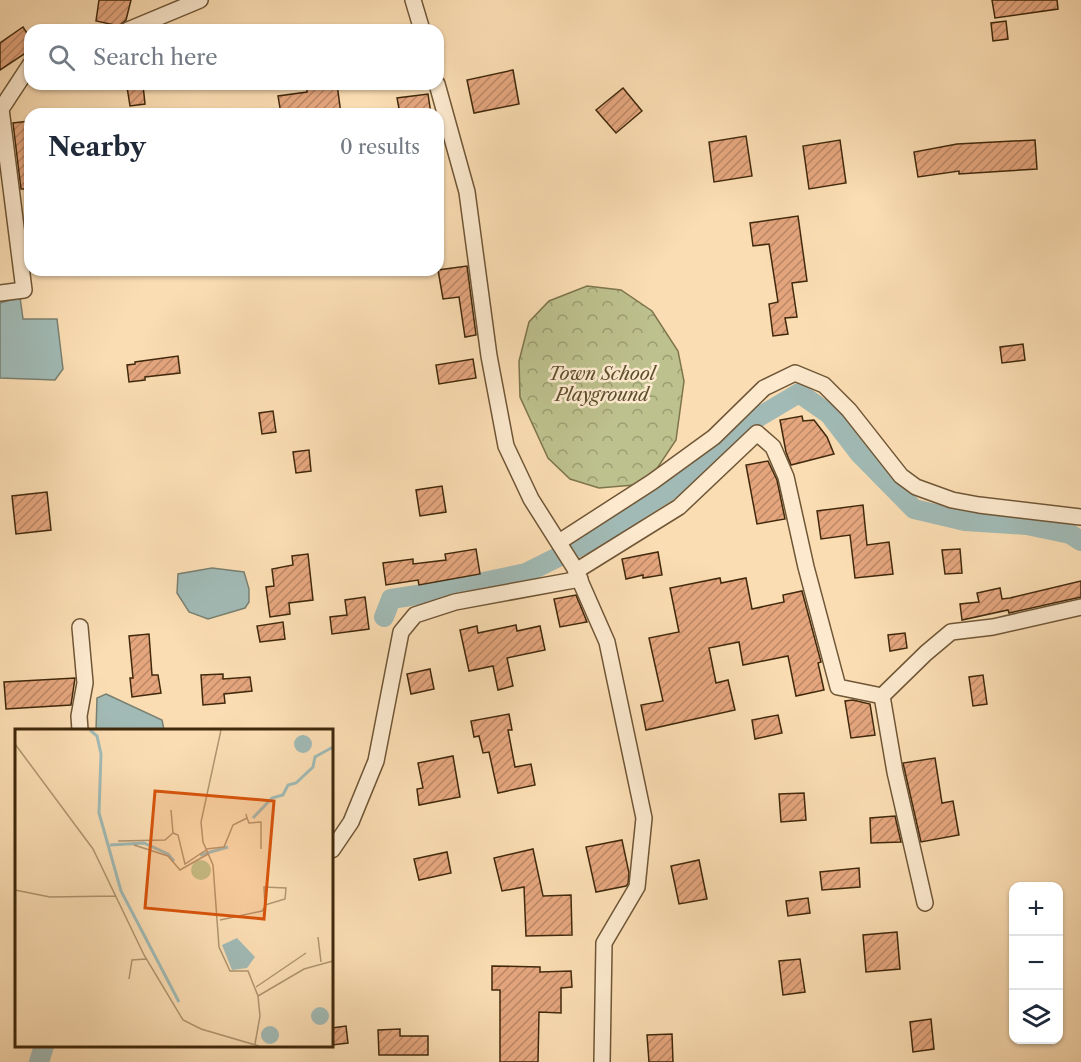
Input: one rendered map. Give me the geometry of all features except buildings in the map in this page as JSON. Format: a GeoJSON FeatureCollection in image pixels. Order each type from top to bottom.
{"type":"FeatureCollection","features":[{"type":"Feature","properties":{"kind":"street"},"geometry":{"type":"LineString","coordinates":[[142,24],[200,0]]}},
{"type":"Feature","properties":{"kind":"street"},"geometry":{"type":"LineString","coordinates":[[413,0],[420,24]]}},
{"type":"Feature","properties":{"kind":"street"},"geometry":{"type":"LineString","coordinates":[[0,293],[24,290],[1,109],[24,74]]}},
{"type":"Feature","properties":{"kind":"street"},"geometry":{"type":"LineString","coordinates":[[439,90],[444,108]]}},
{"type":"Feature","properties":{"kind":"street"},"geometry":{"type":"LineString","coordinates":[[444,109],[467,192],[489,356],[506,446],[531,499],[577,573],[608,642],[644,818],[637,887],[604,943],[602,1062]]}},
{"type":"Feature","properties":{"kind":"street"},"geometry":{"type":"LineString","coordinates":[[557,539],[652,482],[714,436],[764,388],[795,373],[824,386],[849,410],[901,476],[916,487],[952,500],[979,505],[1081,517]]}},
{"type":"Feature","properties":{"kind":"street"},"geometry":{"type":"LineString","coordinates":[[333,849],[351,822],[376,761],[401,632],[415,615],[456,602],[577,573],[679,507],[757,433],[773,447],[786,477],[806,567],[838,687],[882,696]]}},
{"type":"Feature","properties":{"kind":"street"},"geometry":{"type":"LineString","coordinates":[[882,696],[951,632],[993,627],[1081,607]]}},
{"type":"Feature","properties":{"kind":"street"},"geometry":{"type":"LineString","coordinates":[[80,627],[85,683],[79,716],[80,729]]}},
{"type":"Feature","properties":{"kind":"street"},"geometry":{"type":"LineString","coordinates":[[882,696],[895,772],[925,903]]}},
{"type":"Feature","properties":{"kind":"green space","name":"Town School Playground"},"geometry":{"type":"Polygon","coordinates":[[[587,286],[621,290],[652,311],[678,351],[684,381],[676,440],[656,470],[634,485],[599,488],[570,479],[548,458],[520,397],[519,361],[529,322],[549,301],[587,286]]]}},
{"type":"Feature","properties":{"kind":"water"},"geometry":{"type":"Polygon","coordinates":[[[20,297],[23,319],[57,319],[63,369],[55,380],[0,378],[0,303],[20,297]]]}},
{"type":"Feature","properties":{"kind":"water"},"geometry":{"type":"Polygon","coordinates":[[[212,568],[244,572],[249,589],[249,602],[245,608],[208,619],[189,612],[177,593],[178,574],[212,568]]]}},
{"type":"Feature","properties":{"kind":"water"},"geometry":{"type":"Polygon","coordinates":[[[106,694],[162,720],[164,729],[96,729],[97,698],[106,694]]]}},
{"type":"Feature","properties":{"kind":"waterway"},"geometry":{"type":"LineString","coordinates":[[384,617],[391,599],[526,573],[594,539],[696,473],[757,418],[799,393],[829,414],[859,453],[914,509],[965,521],[1027,525],[1070,534],[1081,541]]}},
{"type":"Feature","properties":{"kind":"waterway"},"geometry":{"type":"LineString","coordinates":[[39,1062],[44,1047]]}}]}
